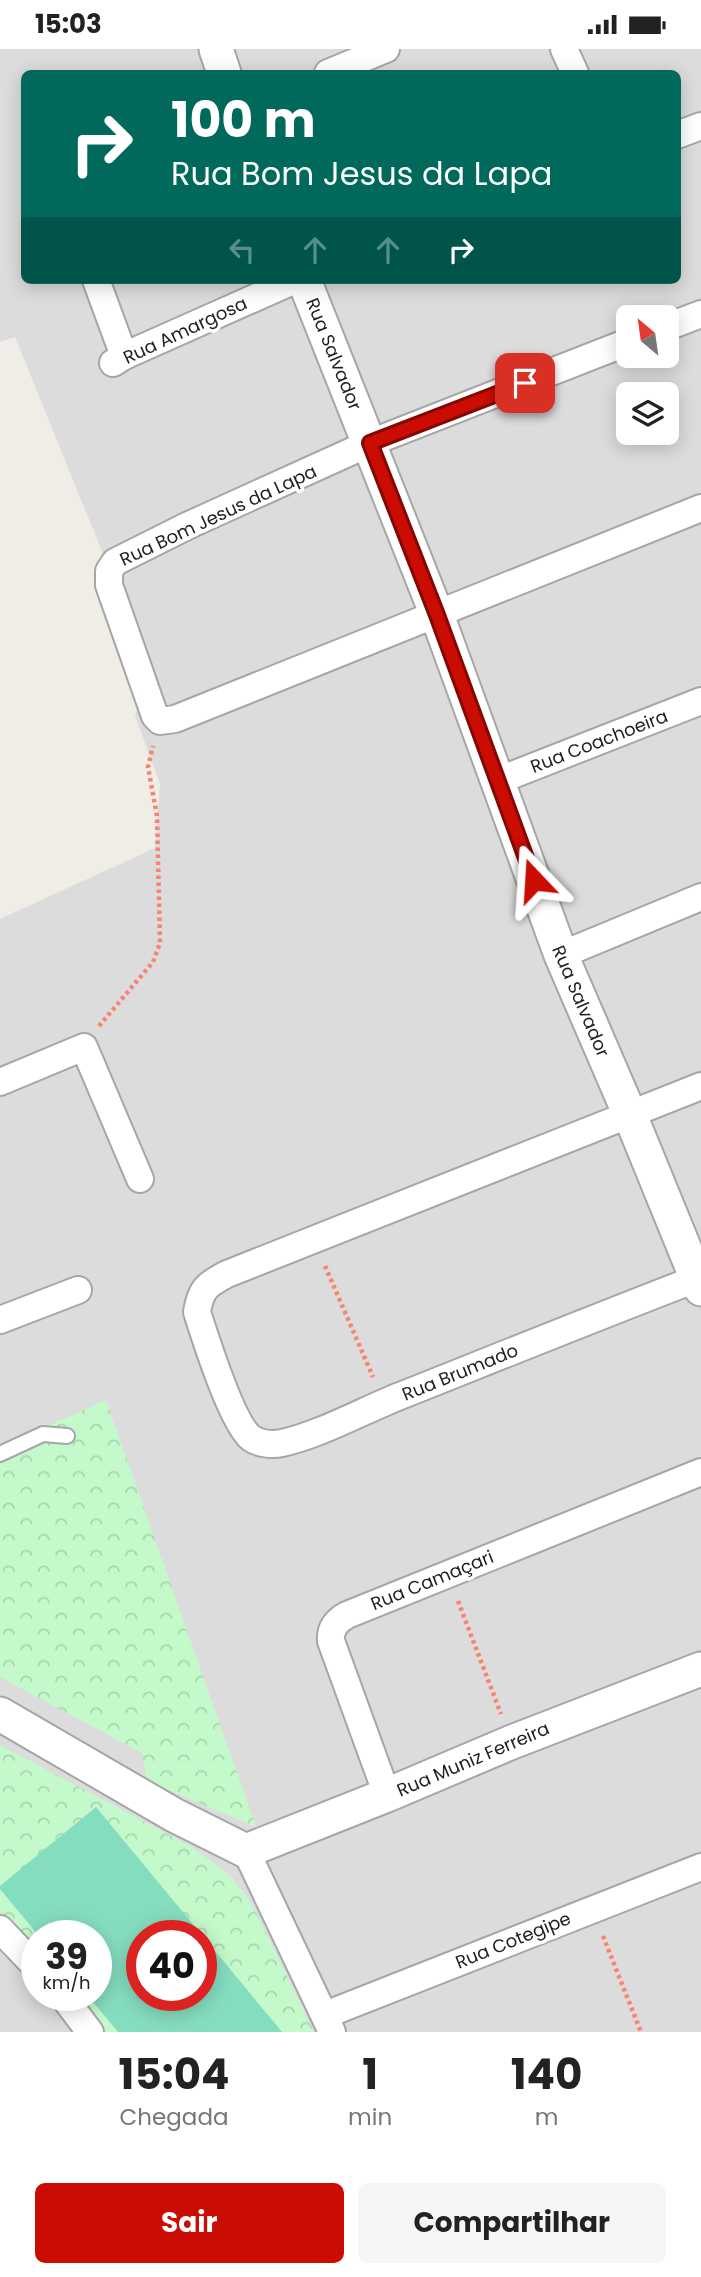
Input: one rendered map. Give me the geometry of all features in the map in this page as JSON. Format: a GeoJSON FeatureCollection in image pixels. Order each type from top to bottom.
{"type":"FeatureCollection","features":[{"type":"Feature","properties":{"kind":"street"},"geometry":{"type":"LineString","coordinates":[[216,49],[223,70]]}},
{"type":"Feature","properties":{"kind":"street"},"geometry":{"type":"LineString","coordinates":[[335,70],[386,49]]}},
{"type":"Feature","properties":{"kind":"street"},"geometry":{"type":"LineString","coordinates":[[564,49],[574,70]]}},
{"type":"Feature","properties":{"kind":"street"},"geometry":{"type":"LineString","coordinates":[[681,134],[701,126]]}},
{"type":"Feature","properties":{"kind":"street","name":"Rua Amargosa"},"geometry":{"type":"LineString","coordinates":[[97,284],[119,360],[286,284]]}},
{"type":"Feature","properties":{"kind":"street","name":"Rua Salvador"},"geometry":{"type":"LineString","coordinates":[[306,284],[437,615],[561,955],[700,1281]]}},
{"type":"Feature","properties":{"kind":"street"},"geometry":{"type":"LineString","coordinates":[[679,322],[701,314]]}},
{"type":"Feature","properties":{"kind":"street","name":"Rua Bom Jesus da Lapa"},"geometry":{"type":"LineString","coordinates":[[160,721],[155,716],[113,600],[107,576],[115,562],[189,525],[370,443],[616,347]]}},
{"type":"Feature","properties":{"kind":"street"},"geometry":{"type":"LineString","coordinates":[[160,721],[175,719],[701,508]]}},
{"type":"Feature","properties":{"kind":"street","name":"Rua Coachoeira"},"geometry":{"type":"LineString","coordinates":[[498,781],[701,701]]}},
{"type":"Feature","properties":{"kind":"street"},"geometry":{"type":"LineString","coordinates":[[561,955],[701,897]]}},
{"type":"Feature","properties":{"kind":"street"},"geometry":{"type":"LineString","coordinates":[[0,1082],[84,1047],[140,1179]]}},
{"type":"Feature","properties":{"kind":"street"},"geometry":{"type":"LineString","coordinates":[[314,1239],[701,1086]]}},
{"type":"Feature","properties":{"kind":"street","name":"Rua Brumado"},"geometry":{"type":"LineString","coordinates":[[314,1239],[227,1274],[209,1284],[200,1294],[197,1311],[234,1412],[251,1438],[267,1444],[309,1434],[384,1402],[700,1281]]}},
{"type":"Feature","properties":{"kind":"street"},"geometry":{"type":"LineString","coordinates":[[0,1320],[78,1290]]}},
{"type":"Feature","properties":{"kind":"street","name":"Rua Camaçari"},"geometry":{"type":"LineString","coordinates":[[387,1795],[330,1635],[337,1623],[347,1615],[701,1472]]}},
{"type":"Feature","properties":{"kind":"street","name":"Rua Muniz Ferreira"},"geometry":{"type":"LineString","coordinates":[[246,1850],[701,1669]]}},
{"type":"Feature","properties":{"kind":"street"},"geometry":{"type":"LineString","coordinates":[[0,1714],[174,1815],[246,1850],[329,2023]]}},
{"type":"Feature","properties":{"kind":"street","name":"Rua Cotegipe"},"geometry":{"type":"LineString","coordinates":[[329,2023],[592,1909],[701,1867]]}},
{"type":"Feature","properties":{"kind":"street"},"geometry":{"type":"LineString","coordinates":[[0,1929],[21,1951]]}},
{"type":"Feature","properties":{"kind":"street"},"geometry":{"type":"LineString","coordinates":[[74,2011],[90,2032]]}},
{"type":"Feature","properties":{"kind":"lane"},"geometry":{"type":"LineString","coordinates":[[0,1454],[43,1434],[67,1436]]}},
{"type":"Feature","properties":{"kind":"path"},"geometry":{"type":"LineString","coordinates":[[84,1047],[111,1010],[153,962],[159,943],[157,816],[148,767],[160,721]]}},
{"type":"Feature","properties":{"kind":"path"},"geometry":{"type":"LineString","coordinates":[[314,1239],[384,1402]]}},
{"type":"Feature","properties":{"kind":"path"},"geometry":{"type":"LineString","coordinates":[[447,1574],[512,1742]]}},
{"type":"Feature","properties":{"kind":"path"},"geometry":{"type":"LineString","coordinates":[[592,1909],[641,2032]]}},
{"type":"Feature","properties":{"kind":"shaded area"},"geometry":{"type":"Polygon","coordinates":[[[0,49],[701,49],[701,2032],[0,2032],[0,919],[155,848],[160,784],[135,716],[149,667],[15,337],[0,342],[0,49]]]}},
{"type":"Feature","properties":{"kind":"green space"},"geometry":{"type":"Polygon","coordinates":[[[106,1400],[256,1827],[147,1781],[142,1753],[0,1677],[0,1447],[106,1400]]]}},
{"type":"Feature","properties":{"kind":"green space"},"geometry":{"type":"Polygon","coordinates":[[[0,1745],[192,1847],[229,1875],[257,1914],[314,2032],[99,2032],[82,2011],[112,2011],[112,1920],[21,1920],[21,1936],[0,1910],[0,1745]]]}},
{"type":"Feature","properties":{"kind":"green space"},"geometry":{"type":"Polygon","coordinates":[[[96,1807],[189,1920],[126,1920],[126,2011],[217,2011],[217,1953],[282,2032],[118,2032],[100,2011],[112,2011],[112,1920],[26,1920],[0,1886],[96,1807]]]}},
{"type":"Feature","properties":{"kind":"route"},"geometry":{"type":"LineString","coordinates":[[525,383],[370,443],[437,615],[534,880]]}}]}
